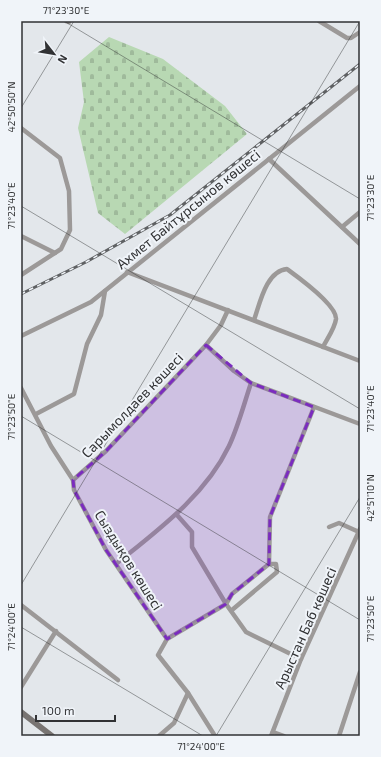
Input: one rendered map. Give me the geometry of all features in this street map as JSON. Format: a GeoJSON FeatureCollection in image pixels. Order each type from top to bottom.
{"type":"FeatureCollection","features":[{"type":"Feature","properties":{"kind":"street"},"geometry":{"type":"LineString","coordinates":[[319,21],[347,38],[351,38],[360,32]]}},
{"type":"Feature","properties":{"kind":"street","name":"Ахмет Байтұрсынов көшесі"},"geometry":{"type":"LineString","coordinates":[[21,336],[91,302],[360,86]]}},
{"type":"Feature","properties":{"kind":"street"},"geometry":{"type":"LineString","coordinates":[[21,128],[60,158],[69,191],[70,230],[67,240],[55,253],[21,275]]}},
{"type":"Feature","properties":{"kind":"street"},"geometry":{"type":"LineString","coordinates":[[269,159],[360,244]]}},
{"type":"Feature","properties":{"kind":"street"},"geometry":{"type":"LineString","coordinates":[[342,227],[360,212]]}},
{"type":"Feature","properties":{"kind":"street"},"geometry":{"type":"LineString","coordinates":[[21,236],[55,253]]}},
{"type":"Feature","properties":{"kind":"street"},"geometry":{"type":"LineString","coordinates":[[254,320],[270,280],[279,270],[287,269],[313,290],[336,314],[336,320],[323,347]]}},
{"type":"Feature","properties":{"kind":"street"},"geometry":{"type":"LineString","coordinates":[[127,272],[360,362]]}},
{"type":"Feature","properties":{"kind":"street"},"geometry":{"type":"LineString","coordinates":[[36,414],[71,396],[76,390],[87,344],[101,316],[105,291]]}},
{"type":"Feature","properties":{"kind":"street","name":"Сарымолдаев көшесі"},"geometry":{"type":"LineString","coordinates":[[73,480],[106,451],[206,345],[221,325],[228,310]]}},
{"type":"Feature","properties":{"kind":"street"},"geometry":{"type":"LineString","coordinates":[[206,345],[234,371],[251,383],[360,424]]}},
{"type":"Feature","properties":{"kind":"street"},"geometry":{"type":"LineString","coordinates":[[116,564],[177,515],[220,462],[229,446],[251,383]]}},
{"type":"Feature","properties":{"kind":"street","name":"Сыздықов көшесі"},"geometry":{"type":"LineString","coordinates":[[21,388],[36,414],[51,446],[73,480],[74,490],[88,517],[116,564],[167,639]]}},
{"type":"Feature","properties":{"kind":"street"},"geometry":{"type":"LineString","coordinates":[[269,564],[270,517],[314,407]]}},
{"type":"Feature","properties":{"kind":"street"},"geometry":{"type":"LineString","coordinates":[[177,515],[192,532],[192,547],[226,604],[232,610],[246,632],[301,659]]}},
{"type":"Feature","properties":{"kind":"street"},"geometry":{"type":"LineString","coordinates":[[329,526],[339,523],[359,531]]}},
{"type":"Feature","properties":{"kind":"street","name":"Арыстан Баб көшесі"},"geometry":{"type":"LineString","coordinates":[[272,734],[301,659],[359,531]]}},
{"type":"Feature","properties":{"kind":"street"},"geometry":{"type":"LineString","coordinates":[[215,736],[188,693],[158,655],[167,639],[226,604],[232,594],[269,564],[276,564],[277,572],[232,610]]}},
{"type":"Feature","properties":{"kind":"street"},"geometry":{"type":"LineString","coordinates":[[21,605],[118,680]]}},
{"type":"Feature","properties":{"kind":"street"},"geometry":{"type":"LineString","coordinates":[[21,687],[56,631]]}},
{"type":"Feature","properties":{"kind":"street"},"geometry":{"type":"LineString","coordinates":[[339,736],[360,672]]}},
{"type":"Feature","properties":{"kind":"street"},"geometry":{"type":"LineString","coordinates":[[159,736],[174,722],[188,693]]}},
{"type":"Feature","properties":{"kind":"street"},"geometry":{"type":"LineString","coordinates":[[21,712],[52,736]]}},
{"type":"Feature","properties":{"kind":"street"},"geometry":{"type":"LineString","coordinates":[[272,734],[284,736]]}},
{"type":"Feature","properties":{"kind":"highlighted area"},"geometry":{"type":"Polygon","coordinates":[[[206,345],[251,383],[314,407],[270,517],[269,564],[232,594],[226,604],[167,639],[106,550],[74,490],[73,480],[106,451],[206,345]]]}},
{"type":"Feature","properties":{"kind":"green space"},"geometry":{"type":"Polygon","coordinates":[[[109,37],[163,59],[225,106],[247,134],[125,234],[98,213],[78,128],[84,102],[79,62],[109,37]]]}},
{"type":"Feature","properties":{"kind":"railway"},"geometry":{"type":"LineString","coordinates":[[21,294],[86,262],[170,215],[360,64]]}}]}
